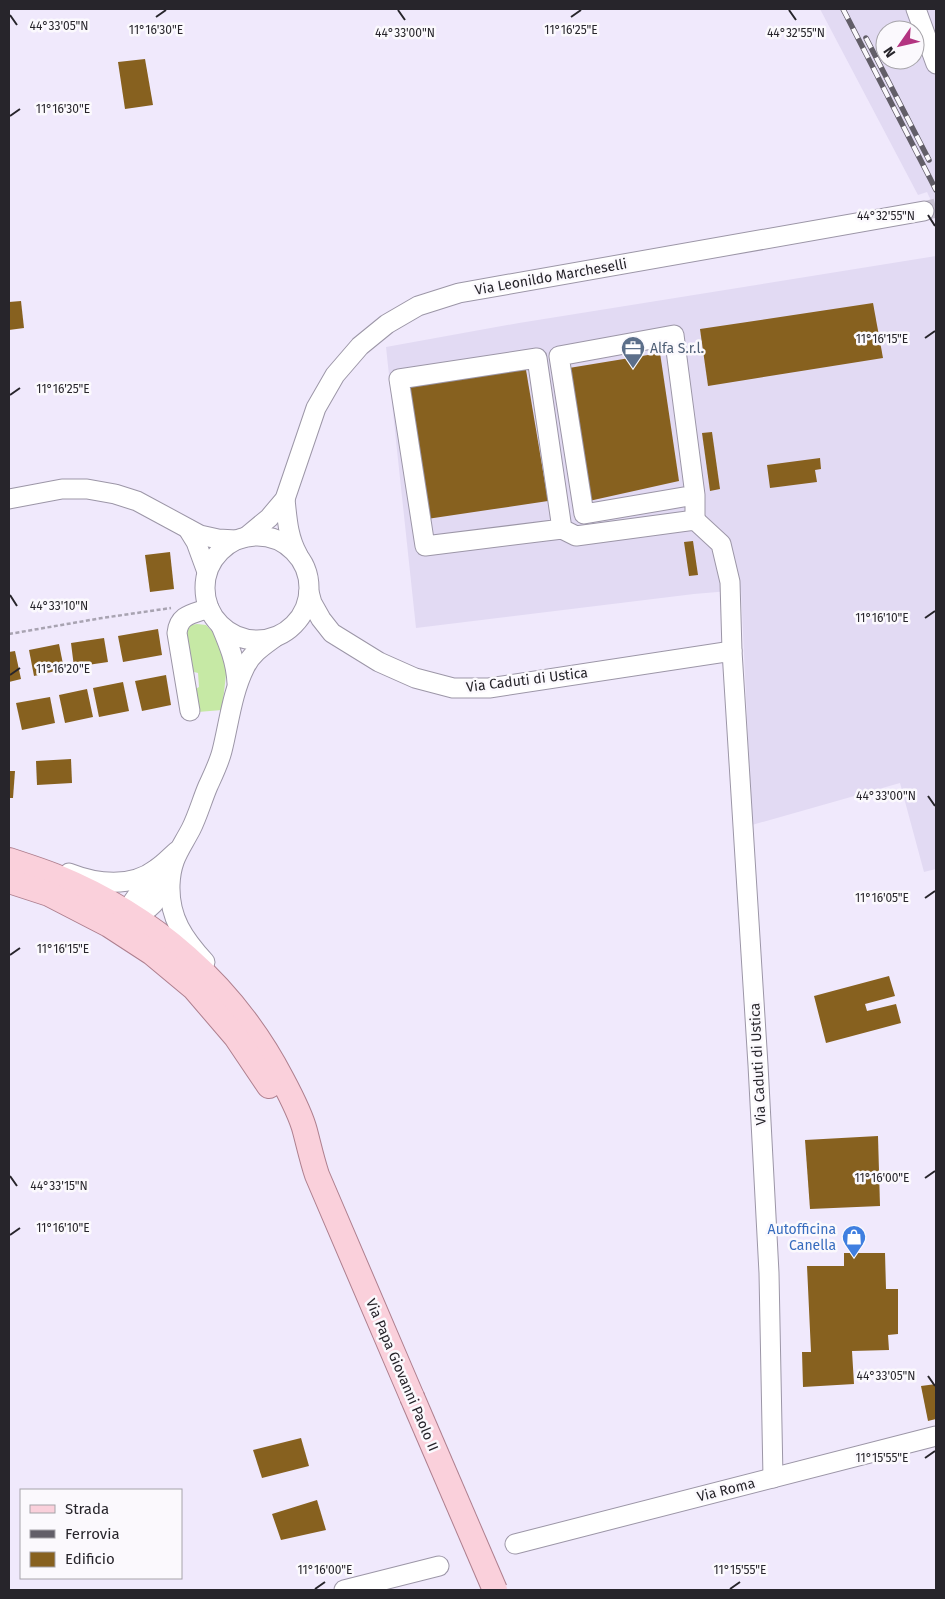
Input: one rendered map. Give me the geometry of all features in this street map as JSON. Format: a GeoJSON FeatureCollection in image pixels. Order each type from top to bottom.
{"type":"FeatureCollection","features":[{"type":"Feature","properties":{"kind":"main road","name":"Via Papa Giovanni Paolo II"},"geometry":{"type":"LineString","coordinates":[[9,860],[55,876],[92,892],[126,924],[152,953],[194,988],[236,1038],[273,1090],[311,1159],[495,1590]]}},
{"type":"Feature","properties":{"kind":"main road","name":"Via Papa Giovanni Paolo II"},"geometry":{"type":"LineString","coordinates":[[9,881],[49,894],[126,924],[177,948],[222,990],[252,1028],[282,1079],[304,1129],[311,1159]]}},
{"type":"Feature","properties":{"kind":"street"},"geometry":{"type":"LineString","coordinates":[[916,9],[936,64]]}},
{"type":"Feature","properties":{"kind":"street","name":"Via Leonildo Marcheselli"},"geometry":{"type":"LineString","coordinates":[[241,538],[269,518],[285,499],[316,408],[335,375],[360,346],[388,324],[418,306],[459,294],[924,211]]}},
{"type":"Feature","properties":{"kind":"street"},"geometry":{"type":"LineString","coordinates":[[562,529],[537,358],[399,379],[425,546],[562,529],[576,536],[695,520],[695,495],[674,335],[558,356],[584,514],[695,495]]}},
{"type":"Feature","properties":{"kind":"street"},"geometry":{"type":"LineString","coordinates":[[9,500],[62,489],[87,489],[115,494],[136,500],[200,535],[218,539],[270,537],[285,544],[301,559],[306,570],[309,592],[305,611],[298,621],[254,654],[246,665],[237,684],[222,754],[191,828],[169,862],[132,903],[126,924]]}},
{"type":"Feature","properties":{"kind":"street","name":"Via Leonildo Marcheselli"},"geometry":{"type":"LineString","coordinates":[[285,499],[292,545],[301,559]]}},
{"type":"Feature","properties":{"kind":"street"},"geometry":{"type":"LineString","coordinates":[[597,511],[600,532]]}},
{"type":"Feature","properties":{"kind":"street","name":"Via Caduti di Ustica"},"geometry":{"type":"LineString","coordinates":[[695,520],[721,544],[730,582],[732,651],[757,1045],[769,1273],[773,1478]]}},
{"type":"Feature","properties":{"kind":"street"},"geometry":{"type":"LineString","coordinates":[[188,529],[196,542],[207,572]]}},
{"type":"Feature","properties":{"kind":"street"},"geometry":{"type":"LineString","coordinates":[[237,684],[232,652],[221,626],[209,608],[205,596],[207,572],[217,554],[241,538]]}},
{"type":"Feature","properties":{"kind":"street","name":"Via Caduti di Ustica"},"geometry":{"type":"LineString","coordinates":[[309,592],[312,604],[332,633],[378,662],[415,678],[453,688],[489,688],[732,651]]}},
{"type":"Feature","properties":{"kind":"street"},"geometry":{"type":"LineString","coordinates":[[190,711],[177,633],[178,624],[182,618],[209,608]]}},
{"type":"Feature","properties":{"kind":"street"},"geometry":{"type":"LineString","coordinates":[[221,626],[242,638],[260,641],[280,635]]}},
{"type":"Feature","properties":{"kind":"street","name":"Via Caduti di Ustica"},"geometry":{"type":"LineString","coordinates":[[280,635],[302,628],[332,633]]}},
{"type":"Feature","properties":{"kind":"street"},"geometry":{"type":"LineString","coordinates":[[9,852],[85,879],[113,883],[138,879],[169,862]]}},
{"type":"Feature","properties":{"kind":"street","name":"Via Papa Giovanni Paolo II"},"geometry":{"type":"LineString","coordinates":[[169,862],[172,905],[177,927],[189,945],[228,988],[263,1032],[272,1049],[274,1065]]}},
{"type":"Feature","properties":{"kind":"street","name":"Via Roma"},"geometry":{"type":"LineString","coordinates":[[516,1544],[936,1436]]}},
{"type":"Feature","properties":{"kind":"street"},"geometry":{"type":"LineString","coordinates":[[344,1590],[439,1566]]}},
{"type":"Feature","properties":{"kind":"path"},"geometry":{"type":"LineString","coordinates":[[9,634],[178,607]]}},
{"type":"Feature","properties":{"kind":"shaded area"},"geometry":{"type":"Polygon","coordinates":[[[820,9],[936,9],[936,211],[927,192],[918,195],[820,9]]]}},
{"type":"Feature","properties":{"kind":"shaded area"},"geometry":{"type":"Polygon","coordinates":[[[936,256],[936,869],[924,872],[900,783],[752,825],[741,590],[416,628],[386,347],[519,323],[936,256]]]}},
{"type":"Feature","properties":{"kind":"green space"},"geometry":{"type":"Polygon","coordinates":[[[191,625],[206,625],[215,634],[228,657],[222,710],[198,712],[194,690],[199,687],[198,673],[190,671],[185,632],[191,625]]]}},
{"type":"Feature","properties":{"kind":"building"},"geometry":{"type":"Polygon","coordinates":[[[145,59],[153,105],[125,109],[118,62],[145,59]]]}},
{"type":"Feature","properties":{"kind":"building"},"geometry":{"type":"Polygon","coordinates":[[[21,301],[24,328],[9,330],[9,302],[21,301]]]}},
{"type":"Feature","properties":{"kind":"building"},"geometry":{"type":"Polygon","coordinates":[[[873,303],[883,358],[708,386],[700,329],[873,303]]]}},
{"type":"Feature","properties":{"kind":"building"},"geometry":{"type":"Polygon","coordinates":[[[660,353],[679,481],[589,501],[569,368],[660,353]]]}},
{"type":"Feature","properties":{"kind":"building"},"geometry":{"type":"Polygon","coordinates":[[[525,364],[548,501],[427,519],[407,382],[525,364]]]}},
{"type":"Feature","properties":{"kind":"building"},"geometry":{"type":"Polygon","coordinates":[[[712,432],[720,489],[710,491],[702,433],[712,432]]]}},
{"type":"Feature","properties":{"kind":"building"},"geometry":{"type":"Polygon","coordinates":[[[820,458],[821,469],[815,470],[817,482],[770,488],[767,465],[820,458]]]}},
{"type":"Feature","properties":{"kind":"building"},"geometry":{"type":"Polygon","coordinates":[[[693,541],[698,575],[689,576],[684,542],[693,541]]]}},
{"type":"Feature","properties":{"kind":"building"},"geometry":{"type":"Polygon","coordinates":[[[170,552],[174,589],[150,592],[145,555],[170,552]]]}},
{"type":"Feature","properties":{"kind":"building"},"geometry":{"type":"Polygon","coordinates":[[[158,629],[162,655],[123,662],[118,636],[158,629]]]}},
{"type":"Feature","properties":{"kind":"building"},"geometry":{"type":"Polygon","coordinates":[[[104,638],[108,662],[74,667],[71,643],[104,638]]]}},
{"type":"Feature","properties":{"kind":"building"},"geometry":{"type":"Polygon","coordinates":[[[59,644],[64,669],[34,676],[29,650],[59,644]]]}},
{"type":"Feature","properties":{"kind":"building"},"geometry":{"type":"Polygon","coordinates":[[[15,651],[21,679],[9,682],[9,652],[15,651]]]}},
{"type":"Feature","properties":{"kind":"building"},"geometry":{"type":"Polygon","coordinates":[[[166,675],[171,705],[142,711],[135,681],[166,675]]]}},
{"type":"Feature","properties":{"kind":"building"},"geometry":{"type":"Polygon","coordinates":[[[123,682],[129,711],[99,717],[93,688],[123,682]]]}},
{"type":"Feature","properties":{"kind":"building"},"geometry":{"type":"Polygon","coordinates":[[[87,689],[93,717],[65,723],[59,695],[87,689]]]}},
{"type":"Feature","properties":{"kind":"building"},"geometry":{"type":"Polygon","coordinates":[[[50,697],[55,723],[22,730],[16,703],[50,697]]]}},
{"type":"Feature","properties":{"kind":"building"},"geometry":{"type":"Polygon","coordinates":[[[71,759],[72,783],[37,785],[36,761],[71,759]]]}},
{"type":"Feature","properties":{"kind":"building"},"geometry":{"type":"Polygon","coordinates":[[[9,771],[15,771],[13,798],[9,798],[9,771]]]}},
{"type":"Feature","properties":{"kind":"building"},"geometry":{"type":"Polygon","coordinates":[[[889,976],[895,996],[865,1004],[867,1011],[896,1004],[901,1023],[826,1043],[814,996],[889,976]]]}},
{"type":"Feature","properties":{"kind":"building"},"geometry":{"type":"Polygon","coordinates":[[[878,1136],[880,1206],[810,1209],[805,1140],[878,1136]]]}},
{"type":"Feature","properties":{"kind":"building"},"geometry":{"type":"Polygon","coordinates":[[[844,1253],[885,1253],[886,1289],[898,1289],[898,1334],[888,1335],[889,1350],[852,1351],[854,1384],[803,1387],[802,1352],[811,1352],[807,1266],[844,1266],[844,1253]]]}},
{"type":"Feature","properties":{"kind":"building"},"geometry":{"type":"Polygon","coordinates":[[[936,1384],[936,1419],[928,1421],[921,1386],[936,1384]]]}},
{"type":"Feature","properties":{"kind":"building"},"geometry":{"type":"Polygon","coordinates":[[[301,1438],[309,1466],[262,1478],[253,1450],[301,1438]]]}},
{"type":"Feature","properties":{"kind":"building"},"geometry":{"type":"Polygon","coordinates":[[[317,1500],[326,1530],[281,1540],[272,1514],[317,1500]]]}},
{"type":"Feature","properties":{"kind":"tunnel"},"geometry":{"type":"LineString","coordinates":[[924,211],[936,208]]}},
{"type":"Feature","properties":{"kind":"railway"},"geometry":{"type":"LineString","coordinates":[[843,9],[936,190]]}},
{"type":"Feature","properties":{"kind":"railway"},"geometry":{"type":"LineString","coordinates":[[866,38],[929,160]]}},
{"type":"Feature","properties":{"kind":"place","name":"Alfa S.r.l."},"geometry":{"type":"Point","coordinates":[633,369]}},
{"type":"Feature","properties":{"kind":"place","name":"Autofficina Canella"},"geometry":{"type":"Point","coordinates":[854,1258]}}]}
